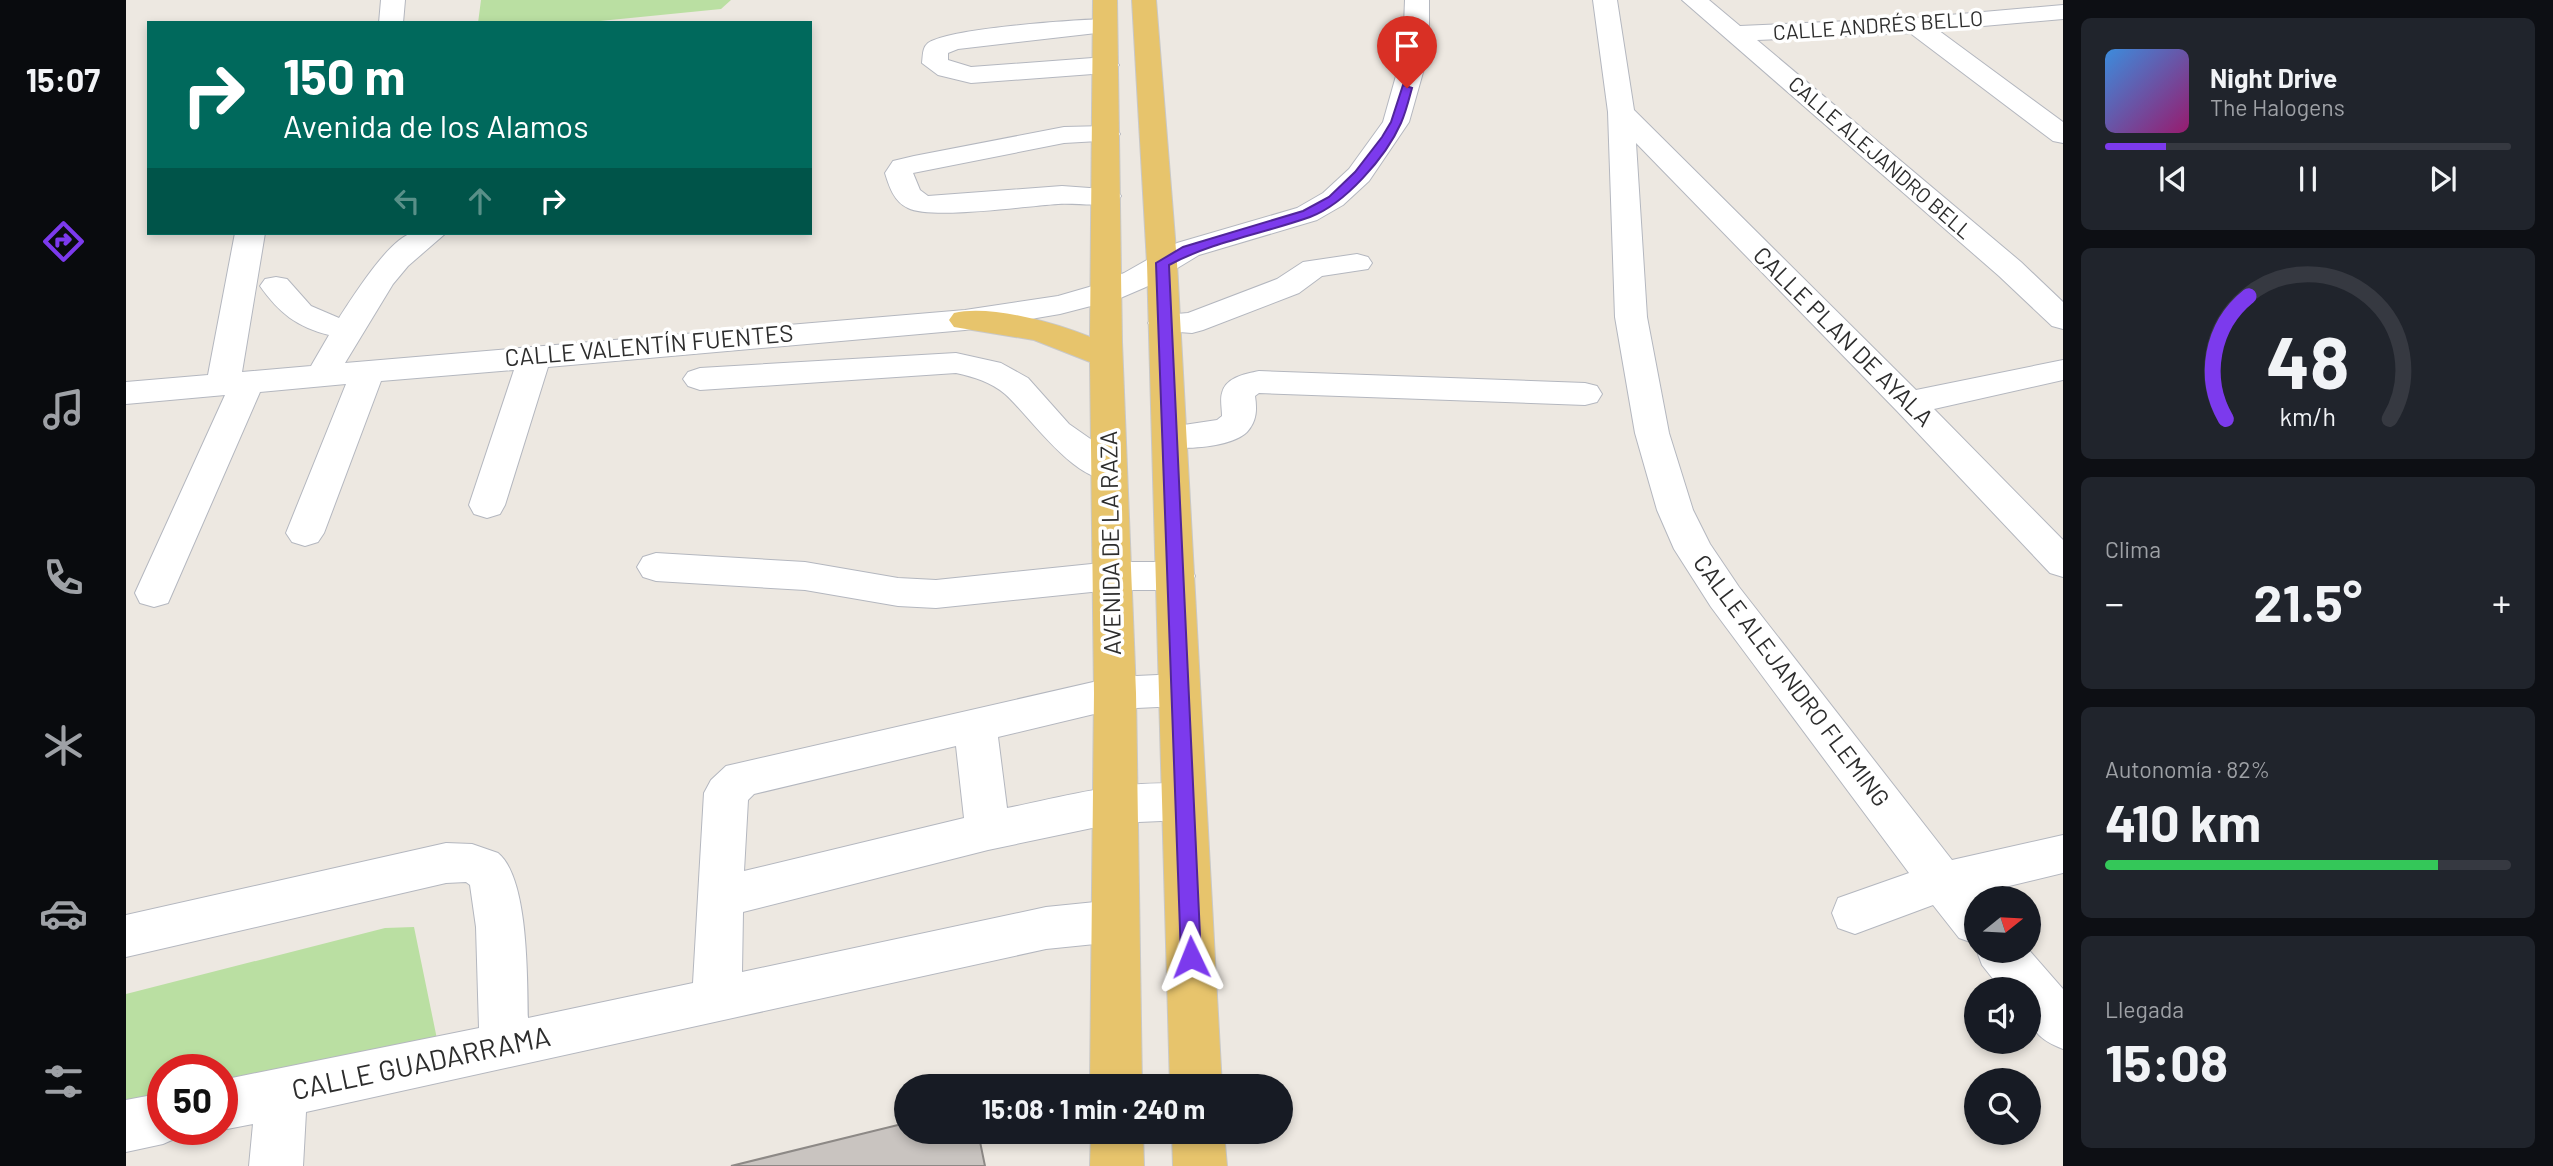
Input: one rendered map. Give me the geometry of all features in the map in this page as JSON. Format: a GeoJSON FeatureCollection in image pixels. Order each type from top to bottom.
{"type":"FeatureCollection","features":[{"type":"Feature","properties":{"kind":"main road"},"geometry":{"type":"LineString","coordinates":[[1144,0],[1162,263],[1195,1074]]}},
{"type":"Feature","properties":{"kind":"main road","name":"AVENIDA DE LA RAZA"},"geometry":{"type":"LineString","coordinates":[[1105,13],[1107,357],[1115,694],[1116,1074]]}},
{"type":"Feature","properties":{"kind":"main road"},"geometry":{"type":"LineString","coordinates":[[965,320],[1027,327],[1059,336],[1107,357]]}},
{"type":"Feature","properties":{"kind":"main road"},"geometry":{"type":"LineString","coordinates":[[1117,1144],[1117,1166]]}},
{"type":"Feature","properties":{"kind":"main road"},"geometry":{"type":"LineString","coordinates":[[1199,1144],[1200,1166]]}},
{"type":"Feature","properties":{"kind":"street"},"geometry":{"type":"LineString","coordinates":[[391,21],[393,0]]}},
{"type":"Feature","properties":{"kind":"street","name":"CALLE VALENTÍN FUENTES"},"geometry":{"type":"LineString","coordinates":[[126,393],[965,320],[1060,305],[1107,292],[1135,281],[1188,249],[1307,214],[1333,199],[1359,175],[1387,138],[1402,105],[1416,51],[1417,0]]}},
{"type":"Feature","properties":{"kind":"street","name":"CALLE ALEJANDRO FLEMING"},"geometry":{"type":"LineString","coordinates":[[1605,0],[1621,112],[1631,317],[1652,433],[1675,510],[1693,550],[1725,597],[1964,909]]}},
{"type":"Feature","properties":{"kind":"street","name":"CALLE ALEJANDRO BELL"},"geometry":{"type":"LineString","coordinates":[[1694,0],[2010,270],[2063,319]]}},
{"type":"Feature","properties":{"kind":"street","name":"CALLE ANDRÉS BELLO"},"geometry":{"type":"LineString","coordinates":[[1735,34],[1915,25],[2063,12]]}},
{"type":"Feature","properties":{"kind":"street"},"geometry":{"type":"LineString","coordinates":[[1105,13],[1071,27],[953,41],[936,49],[934,56],[935,63],[947,70],[971,75],[1106,65]]}},
{"type":"Feature","properties":{"kind":"street"},"geometry":{"type":"LineString","coordinates":[[1915,25],[2063,135]]}},
{"type":"Feature","properties":{"kind":"street"},"geometry":{"type":"LineString","coordinates":[[2028,110],[2063,107]]}},
{"type":"Feature","properties":{"kind":"street","name":"CALLE PLAN DE AYALA"},"geometry":{"type":"LineString","coordinates":[[1621,112],[2063,563]]}},
{"type":"Feature","properties":{"kind":"street"},"geometry":{"type":"LineString","coordinates":[[1106,134],[1064,135],[914,164],[903,167],[898,173],[907,196],[914,202],[926,205],[1062,195],[1107,196]]}},
{"type":"Feature","properties":{"kind":"street"},"geometry":{"type":"LineString","coordinates":[[154,593],[236,383],[250,235]]}},
{"type":"Feature","properties":{"kind":"street"},"geometry":{"type":"LineString","coordinates":[[322,375],[382,276],[400,257],[428,235]]}},
{"type":"Feature","properties":{"kind":"street"},"geometry":{"type":"LineString","coordinates":[[1164,323],[1192,323],[1288,286],[1314,268],[1357,263]]}},
{"type":"Feature","properties":{"kind":"street"},"geometry":{"type":"LineString","coordinates":[[276,286],[295,312],[324,324],[351,330]]}},
{"type":"Feature","properties":{"kind":"street"},"geometry":{"type":"LineString","coordinates":[[487,506],[535,356]]}},
{"type":"Feature","properties":{"kind":"street"},"geometry":{"type":"LineString","coordinates":[[699,379],[956,363],[989,370],[1016,386],[1057,432],[1109,470]]}},
{"type":"Feature","properties":{"kind":"street"},"geometry":{"type":"LineString","coordinates":[[1909,403],[2063,370]]}},
{"type":"Feature","properties":{"kind":"street"},"geometry":{"type":"LineString","coordinates":[[305,533],[368,371]]}},
{"type":"Feature","properties":{"kind":"street"},"geometry":{"type":"LineString","coordinates":[[1169,437],[1222,431],[1234,427],[1239,417],[1238,394],[1246,385],[1259,382],[1585,394]]}},
{"type":"Feature","properties":{"kind":"street"},"geometry":{"type":"LineString","coordinates":[[656,567],[805,576],[898,592],[936,594],[1111,576],[1175,576]]}},
{"type":"Feature","properties":{"kind":"street"},"geometry":{"type":"LineString","coordinates":[[717,1000],[726,793],[741,779],[1115,694],[1179,690]]}},
{"type":"Feature","properties":{"kind":"street"},"geometry":{"type":"LineString","coordinates":[[975,725],[988,831]]}},
{"type":"Feature","properties":{"kind":"street"},"geometry":{"type":"LineString","coordinates":[[720,897],[988,831],[1115,805],[1184,802]]}},
{"type":"Feature","properties":{"kind":"street"},"geometry":{"type":"LineString","coordinates":[[1855,913],[1942,882],[2063,854]]}},
{"type":"Feature","properties":{"kind":"street"},"geometry":{"type":"LineString","coordinates":[[126,936],[446,863],[477,864],[489,873],[498,898],[504,1047]]}},
{"type":"Feature","properties":{"kind":"street","name":"CALLE GUADARRAMA"},"geometry":{"type":"LineString","coordinates":[[238,1102],[504,1047],[1046,928],[1115,921]]}},
{"type":"Feature","properties":{"kind":"street"},"geometry":{"type":"LineString","coordinates":[[2010,963],[2063,1026]]}},
{"type":"Feature","properties":{"kind":"street"},"geometry":{"type":"LineString","coordinates":[[276,1166],[282,1092]]}},
{"type":"Feature","properties":{"kind":"street"},"geometry":{"type":"LineString","coordinates":[[126,1126],[147,1121]]}},
{"type":"Feature","properties":{"kind":"green space"},"geometry":{"type":"Polygon","coordinates":[[[481,0],[731,0],[721,9],[600,21],[478,21],[481,0]]]}},
{"type":"Feature","properties":{"kind":"green space"},"geometry":{"type":"Polygon","coordinates":[[[414,927],[437,1039],[238,1083],[238,1054],[147,1054],[147,1102],[126,1107],[126,994],[385,928],[414,927]]]}},
{"type":"Feature","properties":{"kind":"building"},"geometry":{"type":"Polygon","coordinates":[[[894,1126],[894,1144],[980,1144],[985,1166],[731,1166],[894,1126]]]}},
{"type":"Feature","properties":{"kind":"route"},"geometry":{"type":"LineString","coordinates":[[1191,957],[1162,263],[1188,249],[1307,214],[1333,199],[1359,175],[1387,138],[1396,122],[1407,88]]}}]}
